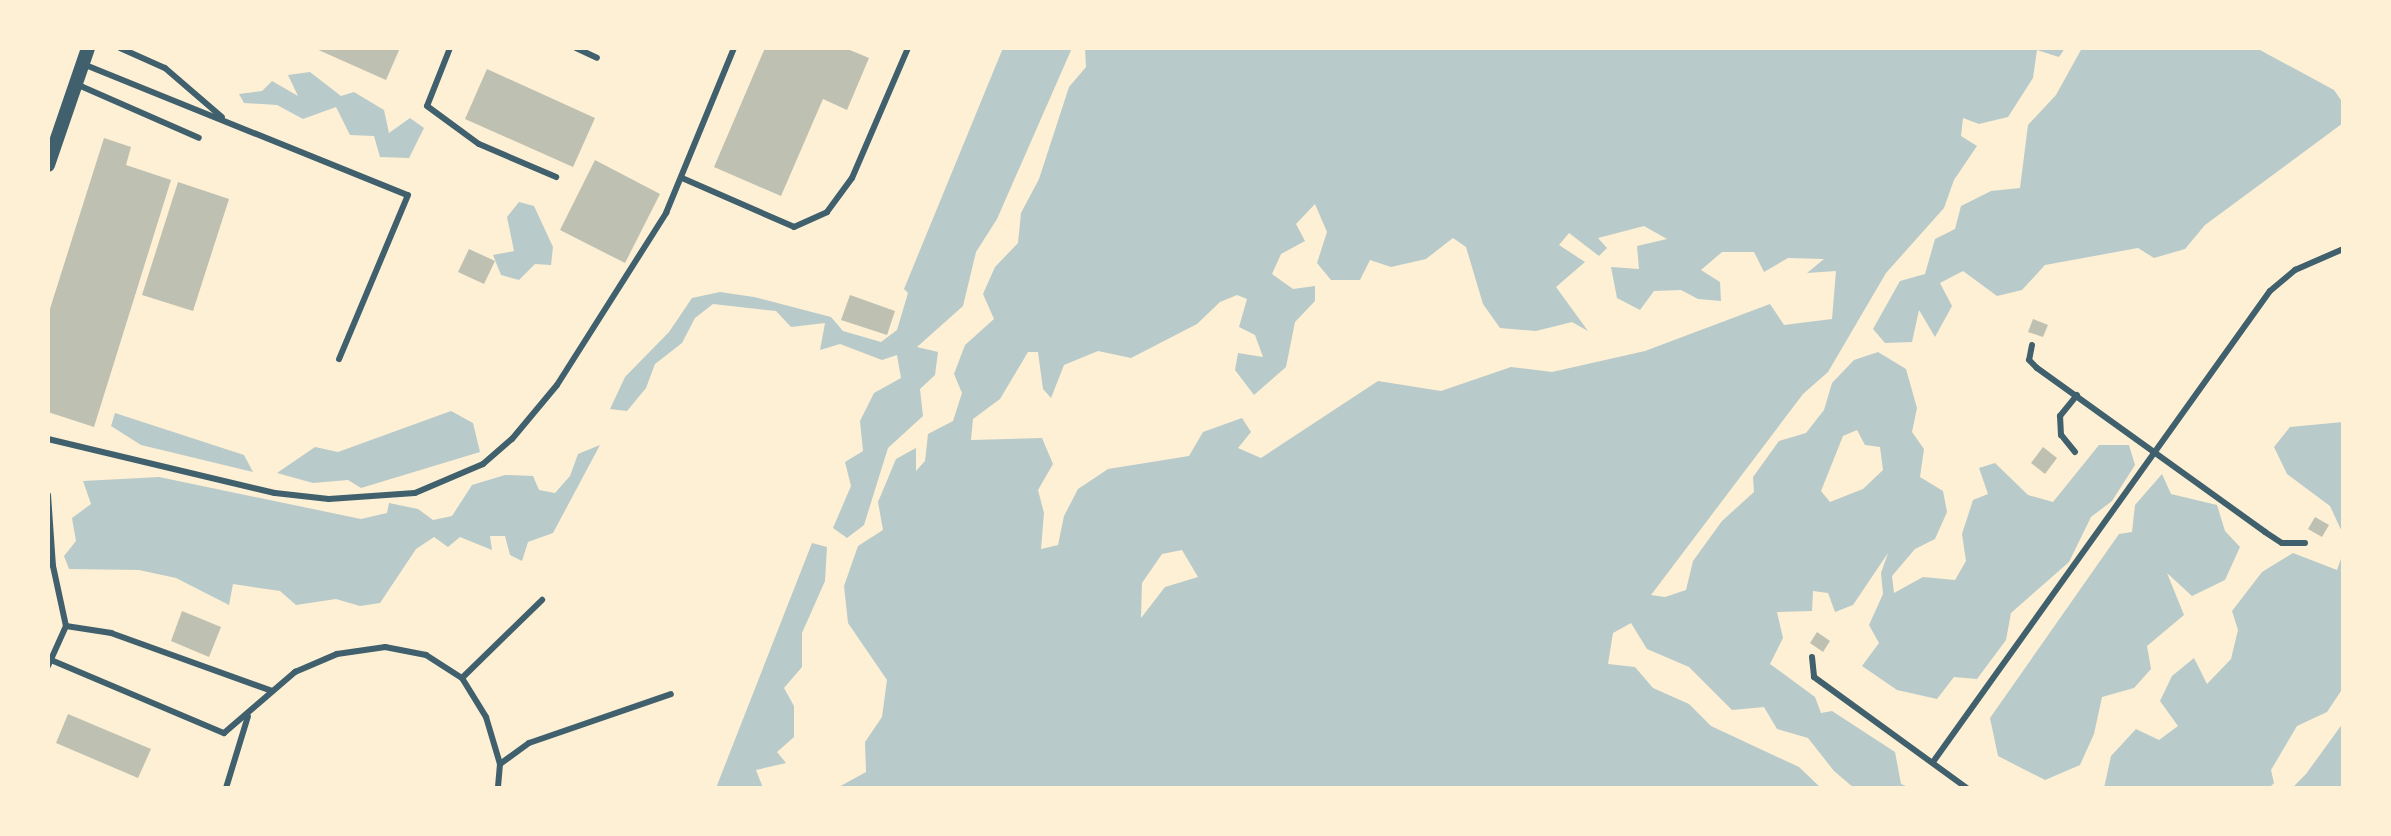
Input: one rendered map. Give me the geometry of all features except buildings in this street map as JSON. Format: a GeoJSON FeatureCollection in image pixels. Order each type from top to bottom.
{"type":"FeatureCollection","features":[{"type":"Feature","properties":{"kind":"street"},"geometry":{"type":"LineString","coordinates":[[48,165],[88,48]]}},
{"type":"Feature","properties":{"kind":"lane"},"geometry":{"type":"LineString","coordinates":[[120,48],[165,68],[227,122]]}},
{"type":"Feature","properties":{"kind":"lane"},"geometry":{"type":"LineString","coordinates":[[450,48],[427,106],[479,144],[556,177]]}},
{"type":"Feature","properties":{"kind":"lane"},"geometry":{"type":"LineString","coordinates":[[576,48],[597,58]]}},
{"type":"Feature","properties":{"kind":"lane"},"geometry":{"type":"LineString","coordinates":[[48,439],[275,493],[329,499],[415,493],[483,464],[512,439],[557,385],[666,213],[734,48]]}},
{"type":"Feature","properties":{"kind":"lane"},"geometry":{"type":"LineString","coordinates":[[682,178],[794,227],[827,212],[852,178],[908,48]]}},
{"type":"Feature","properties":{"kind":"lane"},"geometry":{"type":"LineString","coordinates":[[83,64],[408,195],[339,359]]}},
{"type":"Feature","properties":{"kind":"lane"},"geometry":{"type":"LineString","coordinates":[[76,84],[199,138]]}},
{"type":"Feature","properties":{"kind":"lane"},"geometry":{"type":"LineString","coordinates":[[1933,762],[2270,291],[2295,270],[2343,249]]}},
{"type":"Feature","properties":{"kind":"lane"},"geometry":{"type":"LineString","coordinates":[[2032,345],[2029,360],[2037,368],[2282,543],[2305,543]]}},
{"type":"Feature","properties":{"kind":"lane"},"geometry":{"type":"LineString","coordinates":[[2075,452],[2061,435],[2060,416],[2077,395]]}},
{"type":"Feature","properties":{"kind":"lane"},"geometry":{"type":"LineString","coordinates":[[48,495],[53,566],[66,626],[50,663],[224,733],[248,716],[295,672],[337,654],[385,647],[426,655],[462,678],[486,717],[500,764],[498,788]]}},
{"type":"Feature","properties":{"kind":"lane"},"geometry":{"type":"LineString","coordinates":[[462,678],[542,600]]}},
{"type":"Feature","properties":{"kind":"lane"},"geometry":{"type":"LineString","coordinates":[[66,626],[111,633],[272,691]]}},
{"type":"Feature","properties":{"kind":"lane"},"geometry":{"type":"LineString","coordinates":[[1812,657],[1814,677],[1967,788]]}},
{"type":"Feature","properties":{"kind":"lane"},"geometry":{"type":"LineString","coordinates":[[500,764],[529,743],[671,694]]}},
{"type":"Feature","properties":{"kind":"lane"},"geometry":{"type":"LineString","coordinates":[[226,788],[248,716]]}},
{"type":"Feature","properties":{"kind":"shaded area"},"geometry":{"type":"Polygon","coordinates":[[[1003,48],[1072,48],[997,219],[976,252],[963,306],[917,347],[938,352],[935,375],[920,389],[923,416],[888,448],[864,525],[847,538],[833,528],[851,486],[845,462],[863,451],[860,421],[874,393],[901,378],[897,355],[882,360],[840,344],[820,350],[825,323],[791,327],[776,311],[713,304],[695,318],[682,343],[655,364],[646,388],[627,411],[610,409],[625,377],[669,332],[692,298],[720,292],[754,297],[831,317],[843,331],[881,342],[897,330],[908,293],[904,289],[1003,48]]]}},
{"type":"Feature","properties":{"kind":"shaded area"},"geometry":{"type":"Polygon","coordinates":[[[1085,48],[2065,48],[2059,57],[2037,50],[2033,78],[2008,117],[1979,124],[1963,118],[1961,136],[1977,146],[1954,180],[1944,208],[1886,273],[1828,372],[1803,394],[1651,595],[1665,597],[1686,590],[1693,561],[1722,521],[1754,492],[1753,477],[1779,441],[1806,433],[1824,410],[1832,383],[1854,360],[1878,352],[1906,369],[1917,408],[1912,432],[1924,449],[1920,477],[1943,491],[1947,512],[1935,539],[1915,549],[1892,576],[1894,593],[1923,577],[1955,580],[1966,561],[1962,534],[1973,500],[1988,494],[1979,468],[1995,463],[2028,495],[2053,502],[2099,445],[2129,445],[2135,465],[2112,501],[2091,517],[2069,562],[2011,613],[2006,640],[1977,679],[1954,677],[1937,699],[1897,690],[1862,666],[1879,643],[1869,625],[1883,594],[1881,573],[1888,553],[1853,605],[1835,612],[1828,593],[1813,591],[1812,611],[1777,612],[1783,638],[1770,664],[1815,697],[1821,713],[1832,711],[1895,752],[1901,784],[1911,788],[1854,788],[1834,771],[1808,738],[1777,729],[1764,707],[1732,710],[1689,667],[1647,649],[1631,623],[1613,633],[1608,664],[1635,667],[1653,688],[1689,704],[1711,726],[1799,767],[1821,788],[837,788],[866,772],[865,742],[882,717],[887,680],[848,623],[844,586],[858,546],[883,530],[878,502],[896,459],[916,448],[916,471],[925,461],[928,434],[953,421],[962,393],[954,374],[965,345],[994,319],[983,294],[995,267],[1018,243],[1021,213],[1039,179],[1069,87],[1086,67],[1085,48]],[[1315,204],[1296,224],[1305,241],[1281,254],[1272,274],[1293,289],[1315,286],[1315,301],[1295,322],[1286,367],[1254,395],[1235,370],[1238,353],[1263,357],[1255,335],[1239,327],[1247,299],[1237,295],[1220,302],[1197,324],[1131,358],[1098,351],[1064,365],[1051,398],[1043,389],[1038,352],[1028,352],[1000,399],[973,419],[971,440],[1042,438],[1053,464],[1038,490],[1044,513],[1041,549],[1058,545],[1064,516],[1078,489],[1108,469],[1189,456],[1203,432],[1242,418],[1251,432],[1238,448],[1261,458],[1378,381],[1441,391],[1511,367],[1552,372],[1645,351],[1770,304],[1784,325],[1832,319],[1836,271],[1807,273],[1824,259],[1788,258],[1764,272],[1754,252],[1722,252],[1701,270],[1720,282],[1721,301],[1698,299],[1681,290],[1654,291],[1640,310],[1617,298],[1611,267],[1639,269],[1637,246],[1667,239],[1644,226],[1598,238],[1607,248],[1599,256],[1569,233],[1559,245],[1585,262],[1556,287],[1588,331],[1572,322],[1536,331],[1500,328],[1483,304],[1466,247],[1453,238],[1426,259],[1391,267],[1370,260],[1360,280],[1331,280],[1317,263],[1327,232],[1315,204]],[[1857,430],[1843,436],[1821,491],[1830,502],[1863,489],[1883,470],[1880,447],[1865,445],[1857,430]],[[1182,550],[1162,554],[1142,583],[1141,618],[1165,587],[1198,577],[1182,550]]]}},
{"type":"Feature","properties":{"kind":"shaded area"},"geometry":{"type":"Polygon","coordinates":[[[2082,48],[2260,50],[2334,90],[2343,103],[2343,123],[2205,225],[2185,249],[2154,258],[2138,248],[2045,265],[2022,290],[1997,296],[1963,271],[1940,283],[1952,306],[1935,337],[1919,310],[1912,342],[1885,343],[1873,329],[1900,281],[1925,274],[1935,239],[1955,229],[1961,206],[1991,191],[2020,188],[2028,125],[2056,95],[2082,48]]]}},
{"type":"Feature","properties":{"kind":"shaded area"},"geometry":{"type":"Polygon","coordinates":[[[310,72],[341,96],[354,92],[384,110],[389,133],[410,118],[424,128],[409,158],[380,157],[374,136],[350,135],[336,107],[303,119],[277,105],[244,103],[239,94],[262,91],[272,81],[298,96],[288,75],[310,72]]]}},
{"type":"Feature","properties":{"kind":"shaded area"},"geometry":{"type":"Polygon","coordinates":[[[519,202],[534,206],[553,247],[551,265],[535,264],[519,280],[501,275],[493,255],[514,251],[507,217],[519,202]]]}},
{"type":"Feature","properties":{"kind":"shaded area"},"geometry":{"type":"Polygon","coordinates":[[[451,411],[473,423],[480,452],[361,488],[348,480],[313,483],[277,473],[315,447],[338,452],[451,411]]]}},
{"type":"Feature","properties":{"kind":"shaded area"},"geometry":{"type":"Polygon","coordinates":[[[115,413],[244,455],[253,472],[141,445],[111,426],[115,413]]]}},
{"type":"Feature","properties":{"kind":"shaded area"},"geometry":{"type":"Polygon","coordinates":[[[2343,422],[2343,534],[2330,506],[2287,474],[2274,447],[2290,427],[2343,422]]]}},
{"type":"Feature","properties":{"kind":"shaded area"},"geometry":{"type":"Polygon","coordinates":[[[600,445],[553,533],[528,542],[522,561],[510,555],[505,536],[490,536],[492,550],[460,537],[448,547],[434,537],[416,549],[380,603],[360,606],[336,599],[296,605],[280,591],[233,584],[229,605],[176,578],[139,570],[69,569],[64,556],[76,541],[72,518],[91,504],[83,481],[159,477],[361,519],[387,513],[389,503],[418,509],[433,520],[452,516],[472,485],[505,475],[533,476],[539,490],[555,493],[570,476],[578,454],[600,445]]]}},
{"type":"Feature","properties":{"kind":"shaded area"},"geometry":{"type":"Polygon","coordinates":[[[2162,474],[2171,494],[2217,505],[2225,531],[2240,547],[2225,580],[2192,596],[2167,573],[2184,615],[2147,646],[2151,669],[2134,688],[2102,697],[2094,734],[2080,765],[2045,780],[1998,756],[1990,718],[2119,534],[2132,532],[2135,505],[2162,474]]]}},
{"type":"Feature","properties":{"kind":"shaded area"},"geometry":{"type":"Polygon","coordinates":[[[812,543],[827,547],[825,581],[802,633],[802,667],[784,688],[794,706],[794,737],[777,752],[786,763],[756,770],[763,788],[716,788],[812,543]]]}},
{"type":"Feature","properties":{"kind":"shaded area"},"geometry":{"type":"Polygon","coordinates":[[[2293,553],[2337,570],[2343,553],[2343,688],[2327,712],[2297,726],[2271,770],[2274,783],[2269,788],[2104,788],[2111,756],[2136,729],[2159,740],[2178,726],[2160,701],[2172,676],[2194,658],[2207,684],[2231,659],[2238,630],[2232,611],[2262,572],[2293,553]]]}},
{"type":"Feature","properties":{"kind":"shaded area"},"geometry":{"type":"Polygon","coordinates":[[[2343,723],[2343,788],[2292,788],[2306,774],[2343,723]]]}}]}
